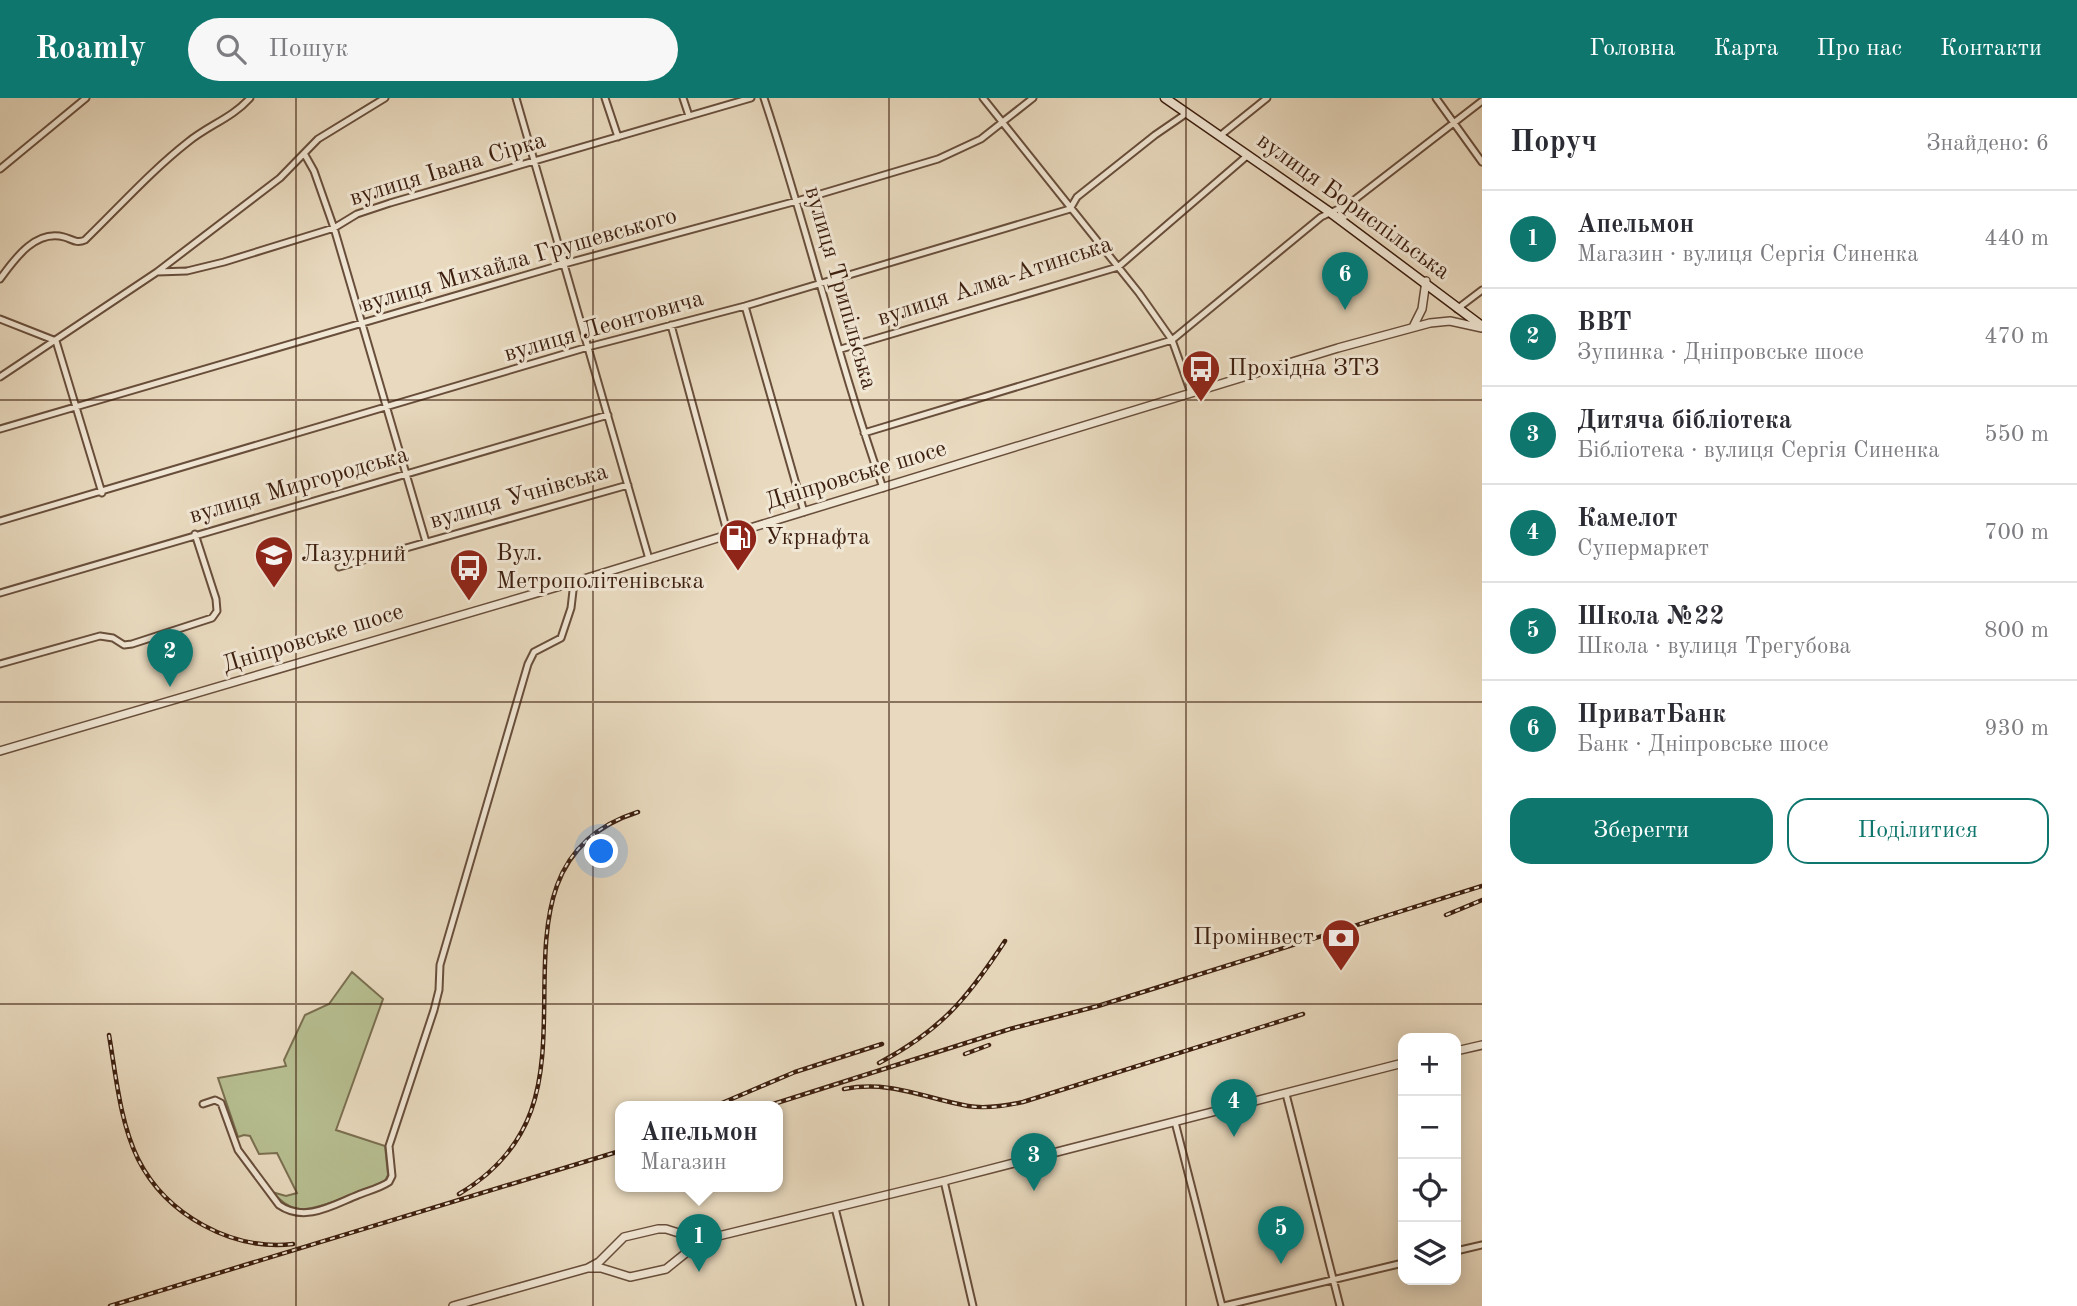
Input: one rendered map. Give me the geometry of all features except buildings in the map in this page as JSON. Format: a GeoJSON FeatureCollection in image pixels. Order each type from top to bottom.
{"type":"FeatureCollection","features":[{"type":"Feature","properties":{"kind":"main road","name":"вулиця Бориспільська"},"geometry":{"type":"LineString","coordinates":[[1165,98],[1426,281],[1482,327]]}},
{"type":"Feature","properties":{"kind":"street"},"geometry":{"type":"LineString","coordinates":[[0,169],[86,98]]}},
{"type":"Feature","properties":{"kind":"street"},"geometry":{"type":"LineString","coordinates":[[0,279],[19,255],[33,243],[57,236],[76,242],[85,240],[163,161],[201,131],[234,114],[250,98]]}},
{"type":"Feature","properties":{"kind":"street"},"geometry":{"type":"LineString","coordinates":[[0,377],[157,272],[280,178],[318,139],[385,98]]}},
{"type":"Feature","properties":{"kind":"street"},"geometry":{"type":"LineString","coordinates":[[516,98],[649,559]]}},
{"type":"Feature","properties":{"kind":"street"},"geometry":{"type":"LineString","coordinates":[[605,98],[618,137]]}},
{"type":"Feature","properties":{"kind":"street"},"geometry":{"type":"LineString","coordinates":[[683,98],[689,116]]}},
{"type":"Feature","properties":{"kind":"street","name":"вулиця Івана Сірка"},"geometry":{"type":"LineString","coordinates":[[157,272],[187,271],[334,228],[357,214],[751,98]]}},
{"type":"Feature","properties":{"kind":"street","name":"вулиця Трипільська"},"geometry":{"type":"LineString","coordinates":[[764,98],[797,201],[864,433],[883,488]]}},
{"type":"Feature","properties":{"kind":"street"},"geometry":{"type":"LineString","coordinates":[[983,98],[1118,267],[1172,340],[1191,393]]}},
{"type":"Feature","properties":{"kind":"street","name":"вулиця Михайла Грушевського"},"geometry":{"type":"LineString","coordinates":[[0,429],[564,264],[797,201],[938,159],[981,139],[1033,98]]}},
{"type":"Feature","properties":{"kind":"street"},"geometry":{"type":"LineString","coordinates":[[1221,135],[1267,98]]}},
{"type":"Feature","properties":{"kind":"street"},"geometry":{"type":"LineString","coordinates":[[1436,98],[1482,162]]}},
{"type":"Feature","properties":{"kind":"street"},"geometry":{"type":"LineString","coordinates":[[864,433],[1172,340],[1321,217],[1349,204],[1482,101]]}},
{"type":"Feature","properties":{"kind":"street"},"geometry":{"type":"LineString","coordinates":[[1070,209],[1077,197],[1187,113]]}},
{"type":"Feature","properties":{"kind":"street"},"geometry":{"type":"LineString","coordinates":[[305,155],[314,171],[334,228],[426,542]]}},
{"type":"Feature","properties":{"kind":"street","name":"вулиця Алма-Атинська"},"geometry":{"type":"LineString","coordinates":[[841,349],[1118,267],[1248,155]]}},
{"type":"Feature","properties":{"kind":"street","name":"вулиця Леонтовича"},"geometry":{"type":"LineString","coordinates":[[0,521],[588,348],[745,306],[1070,209]]}},
{"type":"Feature","properties":{"kind":"street"},"geometry":{"type":"LineString","coordinates":[[1413,327],[1422,309],[1426,281]]}},
{"type":"Feature","properties":{"kind":"street"},"geometry":{"type":"LineString","coordinates":[[1457,309],[1482,290]]}},
{"type":"Feature","properties":{"kind":"street"},"geometry":{"type":"LineString","coordinates":[[745,306],[804,512]]}},
{"type":"Feature","properties":{"kind":"street"},"geometry":{"type":"LineString","coordinates":[[0,320],[56,341]]}},
{"type":"Feature","properties":{"kind":"street","name":"Дніпровське шосе"},"geometry":{"type":"LineString","coordinates":[[0,751],[574,582],[1413,327],[1450,321],[1482,327]]}},
{"type":"Feature","properties":{"kind":"street"},"geometry":{"type":"LineString","coordinates":[[671,326],[728,535]]}},
{"type":"Feature","properties":{"kind":"street"},"geometry":{"type":"LineString","coordinates":[[56,341],[102,493]]}},
{"type":"Feature","properties":{"kind":"street","name":"вулиця Миргородська"},"geometry":{"type":"LineString","coordinates":[[0,593],[608,415]]}},
{"type":"Feature","properties":{"kind":"street","name":"вулиця Учнівська"},"geometry":{"type":"LineString","coordinates":[[339,567],[628,485]]}},
{"type":"Feature","properties":{"kind":"street"},"geometry":{"type":"LineString","coordinates":[[0,664],[100,636],[113,638],[124,645],[212,618],[216,614],[216,597],[195,534]]}},
{"type":"Feature","properties":{"kind":"street"},"geometry":{"type":"LineString","coordinates":[[204,1104],[215,1100],[222,1103],[238,1150],[279,1205],[286,1210],[300,1213],[326,1209],[386,1185],[390,1180],[389,1146],[437,998],[440,965],[528,664],[534,652],[561,638],[571,608],[574,582]]}},
{"type":"Feature","properties":{"kind":"street"},"geometry":{"type":"LineString","coordinates":[[1461,1050],[1482,1045]]}},
{"type":"Feature","properties":{"kind":"street"},"geometry":{"type":"LineString","coordinates":[[588,1268],[601,1268],[631,1278],[672,1266],[702,1240],[1398,1064]]}},
{"type":"Feature","properties":{"kind":"street"},"geometry":{"type":"LineString","coordinates":[[1286,1094],[1340,1306]]}},
{"type":"Feature","properties":{"kind":"street"},"geometry":{"type":"LineString","coordinates":[[1175,1122],[1223,1306],[1398,1264]]}},
{"type":"Feature","properties":{"kind":"street"},"geometry":{"type":"LineString","coordinates":[[944,1181],[973,1306]]}},
{"type":"Feature","properties":{"kind":"street"},"geometry":{"type":"LineString","coordinates":[[835,1208],[860,1306]]}},
{"type":"Feature","properties":{"kind":"street"},"geometry":{"type":"LineString","coordinates":[[455,1306],[588,1268],[624,1237],[666,1229],[702,1240]]}},
{"type":"Feature","properties":{"kind":"street"},"geometry":{"type":"LineString","coordinates":[[1461,1250],[1482,1245]]}},
{"type":"Feature","properties":{"kind":"green space"},"geometry":{"type":"Polygon","coordinates":[[[352,972],[383,999],[336,1130],[385,1146],[388,1175],[384,1183],[318,1207],[300,1209],[284,1203],[272,1192],[286,1196],[297,1193],[277,1153],[259,1154],[250,1136],[238,1137],[218,1078],[286,1066],[284,1060],[305,1015],[329,1004],[352,972]]]}},
{"type":"Feature","properties":{"kind":"railway"},"geometry":{"type":"LineString","coordinates":[[459,1194],[482,1178],[502,1159],[519,1136],[531,1111],[541,1071],[546,940],[553,899],[568,863],[595,833],[638,812]]}},
{"type":"Feature","properties":{"kind":"railway"},"geometry":{"type":"LineString","coordinates":[[783,1101],[1482,886]]}},
{"type":"Feature","properties":{"kind":"railway"},"geometry":{"type":"LineString","coordinates":[[1446,915],[1482,900]]}},
{"type":"Feature","properties":{"kind":"railway"},"geometry":{"type":"LineString","coordinates":[[879,1063],[920,1038],[951,1011],[978,980],[1005,941]]}},
{"type":"Feature","properties":{"kind":"railway"},"geometry":{"type":"LineString","coordinates":[[844,1089],[892,1088],[975,1107],[1009,1105],[1303,1014]]}},
{"type":"Feature","properties":{"kind":"railway"},"geometry":{"type":"LineString","coordinates":[[109,1035],[119,1099],[132,1145],[150,1179],[165,1197],[203,1225],[225,1235],[247,1242],[293,1244]]}},
{"type":"Feature","properties":{"kind":"railway"},"geometry":{"type":"LineString","coordinates":[[727,1101],[795,1072],[882,1044]]}},
{"type":"Feature","properties":{"kind":"railway"},"geometry":{"type":"LineString","coordinates":[[965,1054],[989,1045]]}},
{"type":"Feature","properties":{"kind":"railway"},"geometry":{"type":"LineString","coordinates":[[110,1306],[615,1153]]}},
{"type":"Feature","properties":{"kind":"place","name":"ПриватБанк"},"geometry":{"type":"Point","coordinates":[1345,310]}},
{"type":"Feature","properties":{"kind":"place","name":"Прохідна ЗТЗ"},"geometry":{"type":"Point","coordinates":[1201,403]}},
{"type":"Feature","properties":{"kind":"place","name":"Укрнафта"},"geometry":{"type":"Point","coordinates":[738,572]}},
{"type":"Feature","properties":{"kind":"place","name":"Лазурний"},"geometry":{"type":"Point","coordinates":[274,589]}},
{"type":"Feature","properties":{"kind":"place","name":"Вул. Метрополітенівська"},"geometry":{"type":"Point","coordinates":[469,602]}},
{"type":"Feature","properties":{"kind":"place","name":"ВВТ"},"geometry":{"type":"Point","coordinates":[170,687]}},
{"type":"Feature","properties":{"kind":"place","name":"Промінвест"},"geometry":{"type":"Point","coordinates":[1341,972]}},
{"type":"Feature","properties":{"kind":"place","name":"Камелот"},"geometry":{"type":"Point","coordinates":[1234,1137]}},
{"type":"Feature","properties":{"kind":"place","name":"Дитяча бібліотека"},"geometry":{"type":"Point","coordinates":[1034,1191]}},
{"type":"Feature","properties":{"kind":"place","name":"Школа №22"},"geometry":{"type":"Point","coordinates":[1281,1264]}},
{"type":"Feature","properties":{"kind":"place","name":"Апельмон"},"geometry":{"type":"Point","coordinates":[699,1272]}}]}
